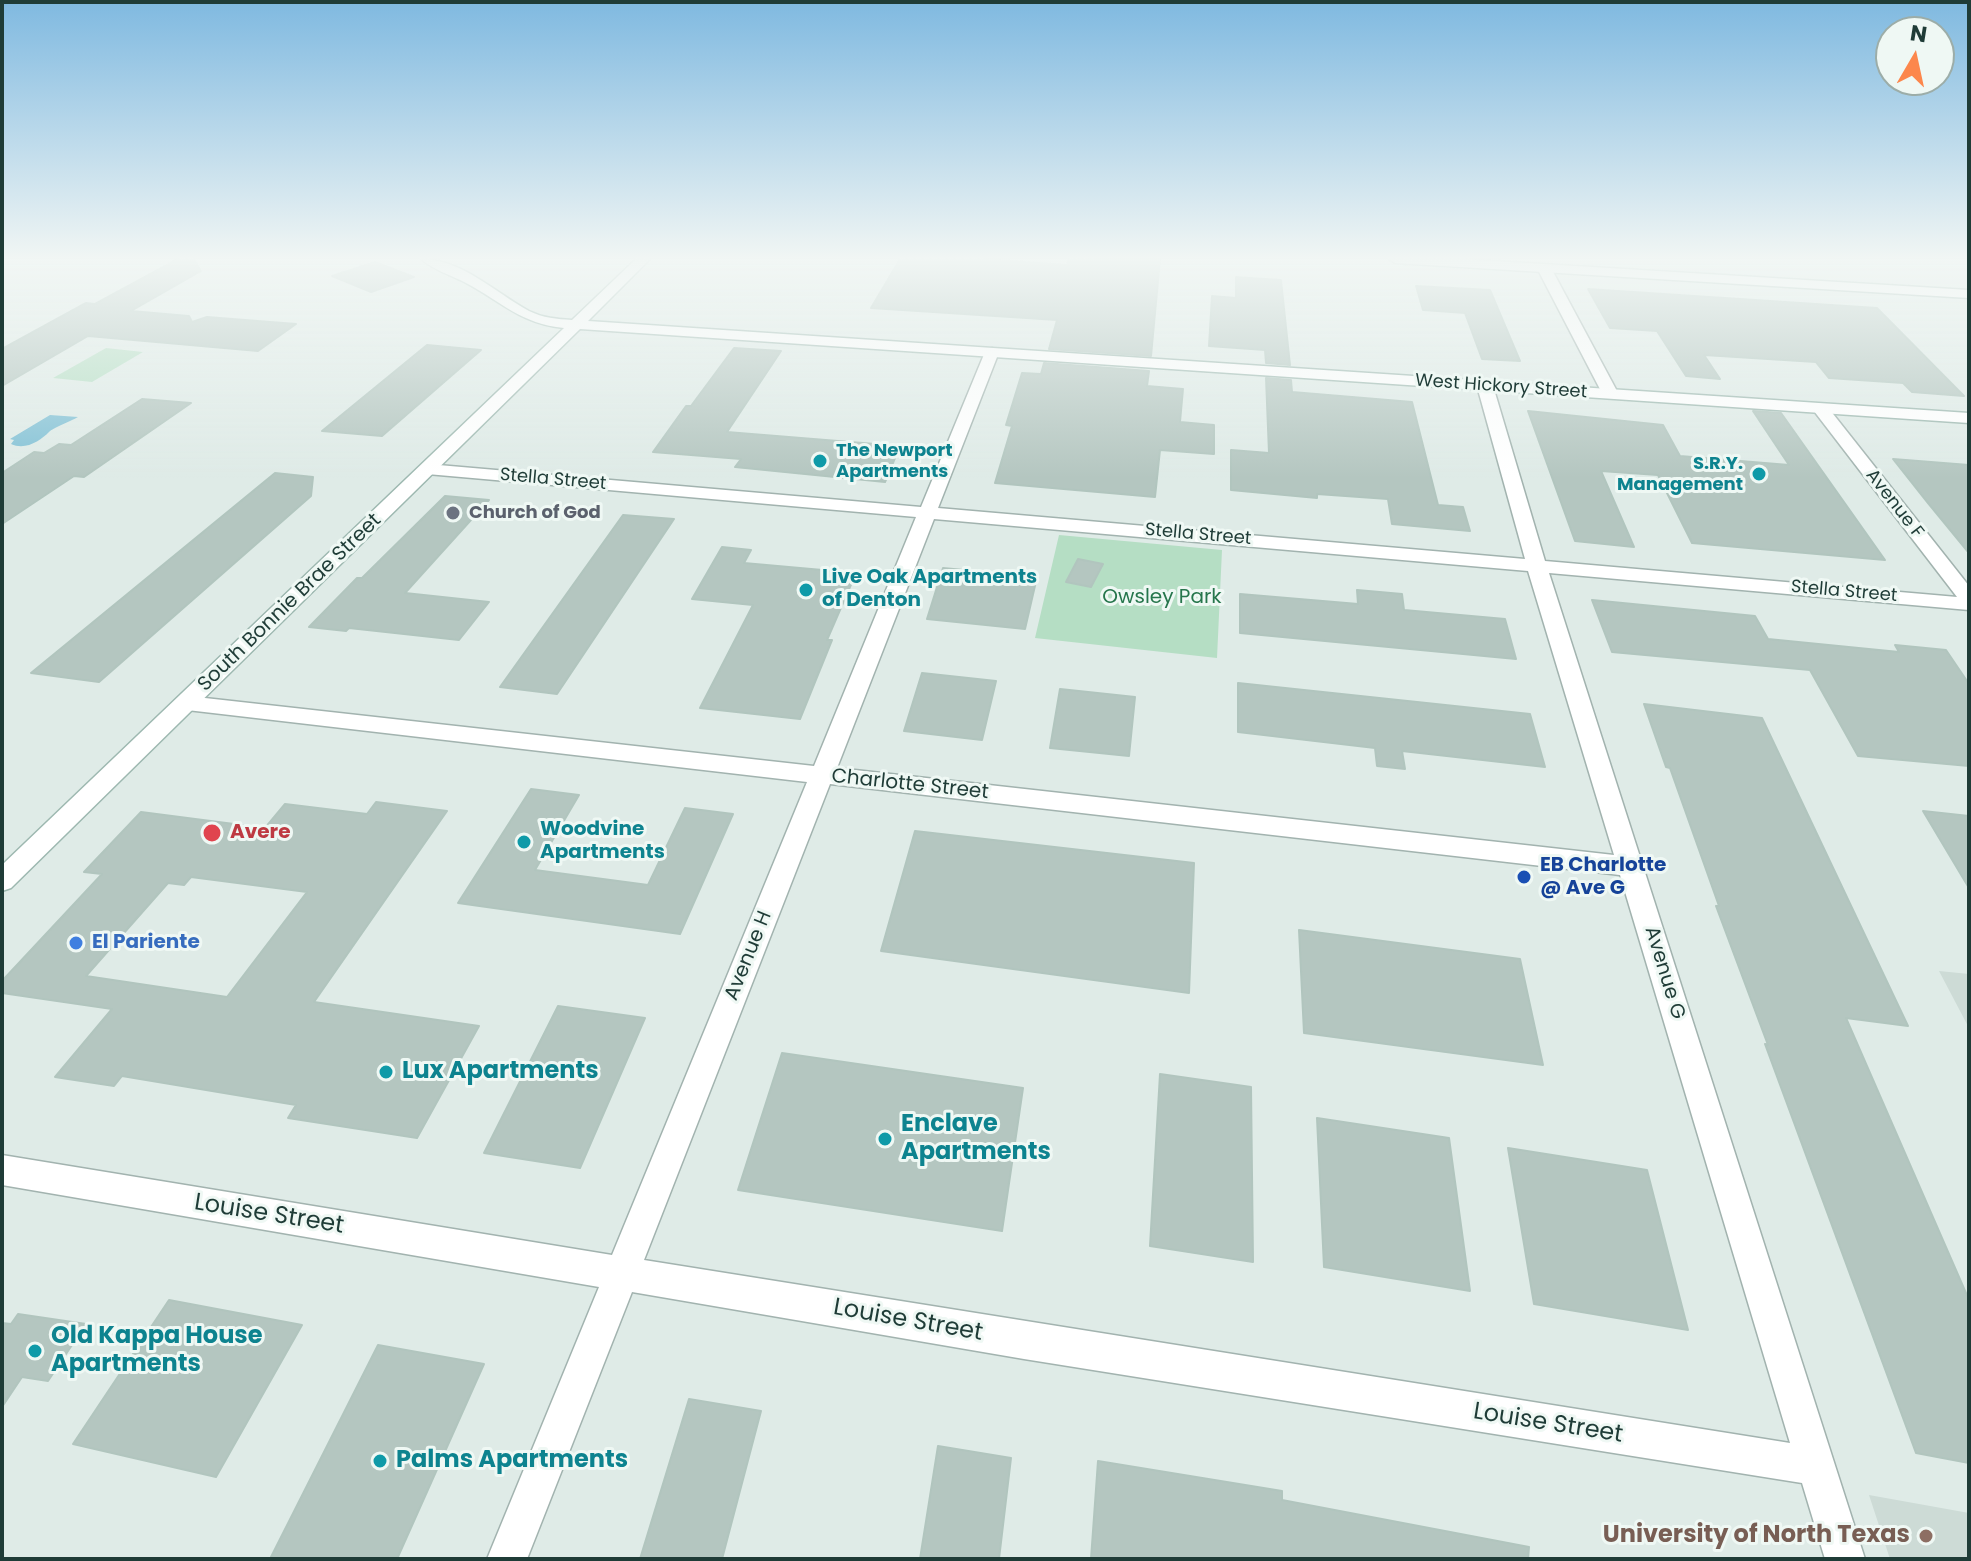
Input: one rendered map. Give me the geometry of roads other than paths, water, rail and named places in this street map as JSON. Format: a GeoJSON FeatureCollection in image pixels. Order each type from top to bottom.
{"type":"FeatureCollection","features":[{"type":"Feature","properties":{"kind":"street","name":"South Bonnie Brae Street"},"geometry":{"type":"LineString","coordinates":[[2,881],[570,332]]}},
{"type":"Feature","properties":{"kind":"street","name":"West Hickory Street"},"geometry":{"type":"LineString","coordinates":[[682,332],[1969,418]]}},
{"type":"Feature","properties":{"kind":"street"},"geometry":{"type":"LineString","coordinates":[[1578,332],[1610,393]]}},
{"type":"Feature","properties":{"kind":"street","name":"Avenue H"},"geometry":{"type":"LineString","coordinates":[[507,1559],[992,352]]}},
{"type":"Feature","properties":{"kind":"street","name":"Avenue G"},"geometry":{"type":"LineString","coordinates":[[1485,386],[1536,564],[1845,1559]]}},
{"type":"Feature","properties":{"kind":"street","name":"Avenue F"},"geometry":{"type":"LineString","coordinates":[[1820,408],[1969,601]]}},
{"type":"Feature","properties":{"kind":"street","name":"Stella Street"},"geometry":{"type":"LineString","coordinates":[[427,469],[1969,601]]}},
{"type":"Feature","properties":{"kind":"street","name":"Charlotte Street"},"geometry":{"type":"LineString","coordinates":[[187,703],[510,737],[1632,867]]}},
{"type":"Feature","properties":{"kind":"street","name":"Louise Street"},"geometry":{"type":"LineString","coordinates":[[2,1170],[1816,1466]]}},
{"type":"Feature","properties":{"kind":"water"},"geometry":{"type":"Polygon","coordinates":[[[50,415],[78,417],[33,444],[11,444],[14,440],[10,439],[50,415]]]}},
{"type":"Feature","properties":{"kind":"place","name":"The Newport Apartments"},"geometry":{"type":"Point","coordinates":[820,461]}},
{"type":"Feature","properties":{"kind":"place","name":"S.R.Y. Management"},"geometry":{"type":"Point","coordinates":[1759,474]}},
{"type":"Feature","properties":{"kind":"place","name":"Church of God"},"geometry":{"type":"Point","coordinates":[453,513]}},
{"type":"Feature","properties":{"kind":"place","name":"Live Oak Apartments of Denton"},"geometry":{"type":"Point","coordinates":[806,590]}},
{"type":"Feature","properties":{"kind":"place","name":"Avere"},"geometry":{"type":"Point","coordinates":[212,833]}},
{"type":"Feature","properties":{"kind":"place","name":"Woodvine Apartments"},"geometry":{"type":"Point","coordinates":[524,842]}},
{"type":"Feature","properties":{"kind":"place","name":"EB Charlotte @ Ave G"},"geometry":{"type":"Point","coordinates":[1524,877]}},
{"type":"Feature","properties":{"kind":"place","name":"El Pariente"},"geometry":{"type":"Point","coordinates":[76,943]}},
{"type":"Feature","properties":{"kind":"place","name":"Lux Apartments"},"geometry":{"type":"Point","coordinates":[386,1072]}},
{"type":"Feature","properties":{"kind":"place","name":"Enclave Apartments"},"geometry":{"type":"Point","coordinates":[885,1139]}},
{"type":"Feature","properties":{"kind":"place","name":"Old Kappa House Apartments"},"geometry":{"type":"Point","coordinates":[35,1351]}},
{"type":"Feature","properties":{"kind":"place","name":"Palms Apartments"},"geometry":{"type":"Point","coordinates":[380,1461]}},
{"type":"Feature","properties":{"kind":"place","name":"University of North Texas"},"geometry":{"type":"Point","coordinates":[1926,1536]}},
{"type":"Feature","properties":{"kind":"park label","name":"Owsley Park"},"geometry":{"type":"Point","coordinates":[1162,598]}}]}
